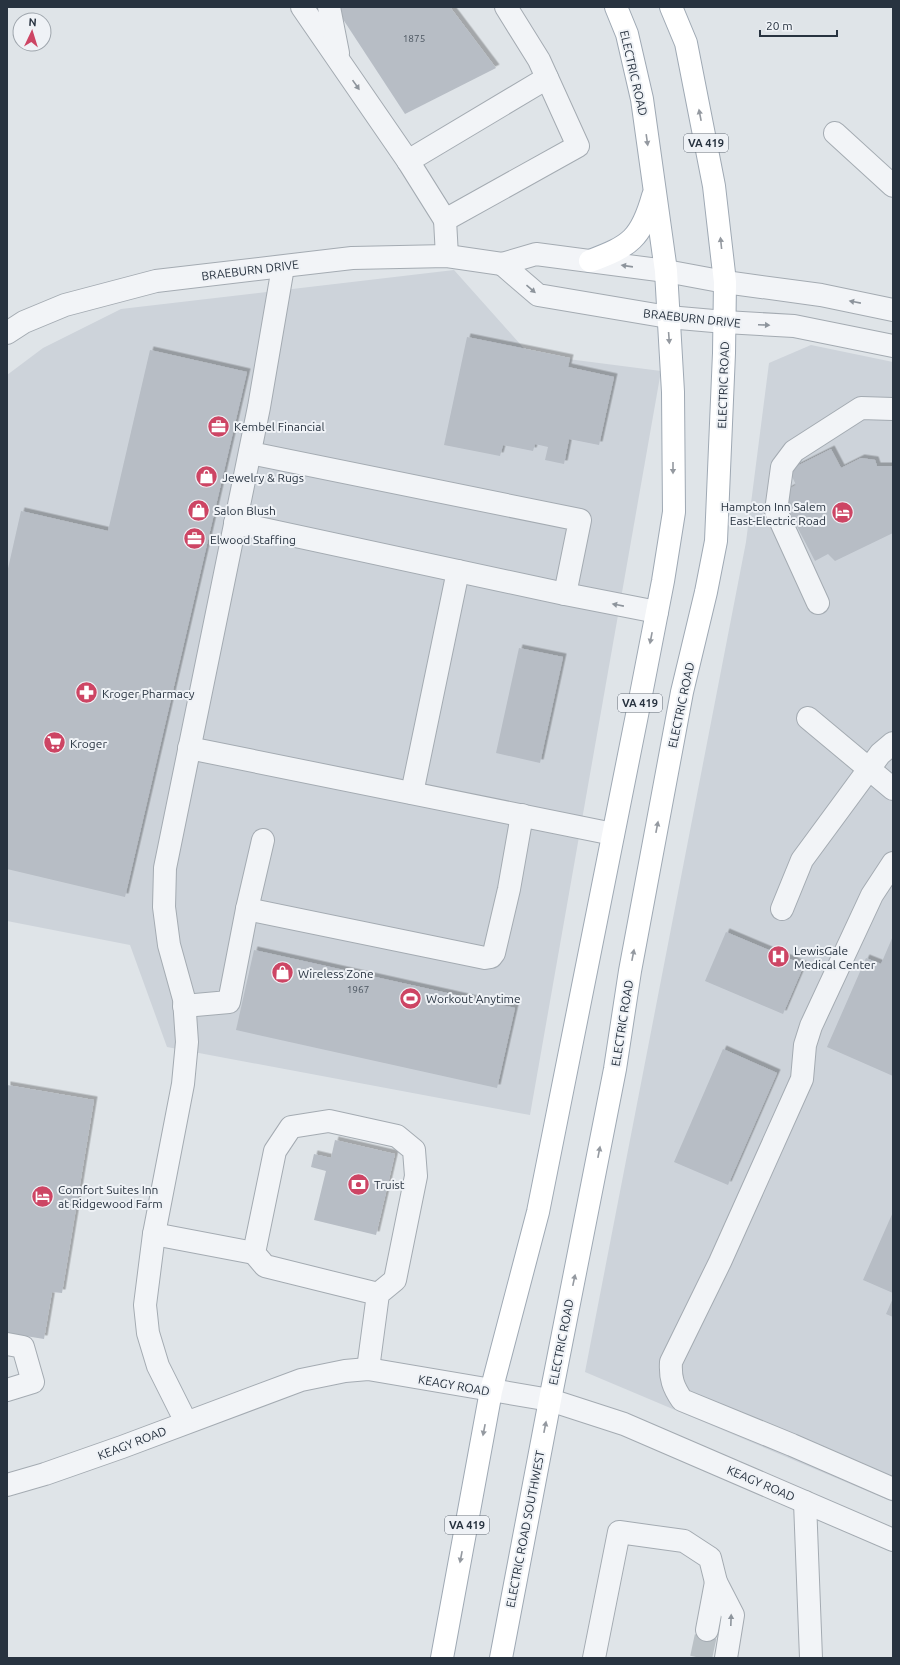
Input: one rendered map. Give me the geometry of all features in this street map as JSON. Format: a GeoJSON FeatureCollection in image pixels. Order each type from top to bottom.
{"type":"FeatureCollection","features":[{"type":"Feature","properties":{"kind":"main road","name":"ELECTRIC ROAD"},"geometry":{"type":"LineString","coordinates":[[491,1391],[538,1212],[657,612],[674,512],[673,392],[666,271],[642,99],[626,34],[616,7]]}},
{"type":"Feature","properties":{"kind":"main road","name":"ELECTRIC ROAD"},"geometry":{"type":"LineString","coordinates":[[550,1400],[612,1084],[630,971],[682,692],[706,592],[716,541],[725,322],[725,282],[714,186],[686,43],[671,7]]}},
{"type":"Feature","properties":{"kind":"main road"},"geometry":{"type":"LineString","coordinates":[[590,260],[614,252],[627,244],[639,233],[647,218],[654,192]]}},
{"type":"Feature","properties":{"kind":"main road","name":"VA 419"},"geometry":{"type":"LineString","coordinates":[[442,1658],[491,1391]]}},
{"type":"Feature","properties":{"kind":"main road","name":"ELECTRIC ROAD SOUTHWEST"},"geometry":{"type":"LineString","coordinates":[[501,1658],[550,1400]]}},
{"type":"Feature","properties":{"kind":"street"},"geometry":{"type":"LineString","coordinates":[[302,7],[408,160],[445,220],[447,256]]}},
{"type":"Feature","properties":{"kind":"street"},"geometry":{"type":"LineString","coordinates":[[329,7],[339,59]]}},
{"type":"Feature","properties":{"kind":"street"},"geometry":{"type":"LineString","coordinates":[[445,220],[578,146],[539,60],[506,7]]}},
{"type":"Feature","properties":{"kind":"street"},"geometry":{"type":"LineString","coordinates":[[408,160],[548,78]]}},
{"type":"Feature","properties":{"kind":"street"},"geometry":{"type":"LineString","coordinates":[[835,133],[893,186]]}},
{"type":"Feature","properties":{"kind":"street","name":"BRAEBURN DRIVE"},"geometry":{"type":"LineString","coordinates":[[7,333],[24,322],[65,305],[156,281],[352,258],[447,256],[502,264],[536,254],[590,260],[666,271],[725,282],[821,295],[893,310]]}},
{"type":"Feature","properties":{"kind":"street","name":"BRAEBURN DRIVE"},"geometry":{"type":"LineString","coordinates":[[502,264],[538,295],[668,317],[794,326],[893,346]]}},
{"type":"Feature","properties":{"kind":"street"},"geometry":{"type":"LineString","coordinates":[[186,1422],[158,1366],[148,1333],[145,1305],[154,1234],[183,1084],[187,1042],[184,1006],[169,945],[164,907],[164,868],[250,453],[283,267]]}},
{"type":"Feature","properties":{"kind":"street"},"geometry":{"type":"LineString","coordinates":[[818,604],[776,512],[782,467],[794,451],[861,408],[893,409]]}},
{"type":"Feature","properties":{"kind":"street"},"geometry":{"type":"LineString","coordinates":[[250,453],[580,520],[565,594]]}},
{"type":"Feature","properties":{"kind":"street"},"geometry":{"type":"LineString","coordinates":[[235,523],[565,594],[657,612]]}},
{"type":"Feature","properties":{"kind":"street"},"geometry":{"type":"LineString","coordinates":[[412,793],[458,571]]}},
{"type":"Feature","properties":{"kind":"street"},"geometry":{"type":"LineString","coordinates":[[808,718],[893,789]]}},
{"type":"Feature","properties":{"kind":"street"},"geometry":{"type":"LineString","coordinates":[[782,909],[802,860],[880,754],[893,743]]}},
{"type":"Feature","properties":{"kind":"street"},"geometry":{"type":"LineString","coordinates":[[189,748],[613,834]]}},
{"type":"Feature","properties":{"kind":"street"},"geometry":{"type":"LineString","coordinates":[[247,909],[485,958],[491,957],[494,952],[509,889],[522,815]]}},
{"type":"Feature","properties":{"kind":"street"},"geometry":{"type":"LineString","coordinates":[[184,1006],[229,1002],[247,909],[263,840]]}},
{"type":"Feature","properties":{"kind":"street"},"geometry":{"type":"LineString","coordinates":[[893,863],[872,896],[811,1026],[805,1045],[802,1080],[720,1262],[671,1362],[670,1375],[673,1387],[682,1400],[893,1489]]}},
{"type":"Feature","properties":{"kind":"street"},"geometry":{"type":"LineString","coordinates":[[254,1253],[275,1151],[291,1127],[329,1121],[398,1136],[414,1150],[416,1176],[395,1280],[378,1294],[368,1369]]}},
{"type":"Feature","properties":{"kind":"street"},"geometry":{"type":"LineString","coordinates":[[154,1234],[254,1253],[265,1266],[378,1294]]}},
{"type":"Feature","properties":{"kind":"street"},"geometry":{"type":"LineString","coordinates":[[7,1344],[23,1347],[33,1382],[7,1390]]}},
{"type":"Feature","properties":{"kind":"street","name":"KEAGY ROAD"},"geometry":{"type":"LineString","coordinates":[[7,1485],[45,1474],[301,1380],[345,1371],[368,1369],[550,1400],[624,1424],[893,1540]]}},
{"type":"Feature","properties":{"kind":"street"},"geometry":{"type":"LineString","coordinates":[[805,1502],[811,1658]]}},
{"type":"Feature","properties":{"kind":"street"},"geometry":{"type":"LineString","coordinates":[[594,1658],[619,1532],[684,1541],[710,1558],[716,1582],[733,1615],[726,1658]]}},
{"type":"Feature","properties":{"kind":"street"},"geometry":{"type":"LineString","coordinates":[[708,1630],[716,1582]]}},
{"type":"Feature","properties":{"kind":"shaded area"},"geometry":{"type":"Polygon","coordinates":[[[454,270],[529,354],[661,371],[530,1115],[167,1047],[130,945],[7,921],[7,375],[43,348],[121,309],[454,270]]]}},
{"type":"Feature","properties":{"kind":"shaded area","name":"LewisGale Medical Center"},"geometry":{"type":"Polygon","coordinates":[[[811,345],[893,362],[893,1502],[585,1372],[746,542],[769,363],[811,345]]]}},
{"type":"Feature","properties":{"kind":"building"},"geometry":{"type":"Polygon","coordinates":[[[335,7],[450,7],[496,68],[405,114],[335,7]]]}},
{"type":"Feature","properties":{"kind":"building"},"geometry":{"type":"Polygon","coordinates":[[[467,337],[570,358],[568,367],[614,377],[599,445],[569,439],[564,464],[545,460],[548,447],[535,444],[533,451],[503,445],[500,456],[444,445],[467,337]]]}},
{"type":"Feature","properties":{"kind":"building"},"geometry":{"type":"Polygon","coordinates":[[[150,350],[247,372],[125,897],[7,869],[7,573],[21,511],[108,531],[150,350]]]}},
{"type":"Feature","properties":{"kind":"building","name":"Hampton Inn Salem East-Electric Road"},"geometry":{"type":"Polygon","coordinates":[[[831,449],[841,468],[861,458],[875,460],[877,466],[893,466],[893,533],[835,561],[828,554],[815,561],[780,494],[796,485],[789,470],[831,449]]]}},
{"type":"Feature","properties":{"kind":"building"},"geometry":{"type":"Polygon","coordinates":[[[519,648],[563,657],[540,763],[496,753],[519,648]]]}},
{"type":"Feature","properties":{"kind":"building"},"geometry":{"type":"Polygon","coordinates":[[[726,932],[804,965],[783,1014],[705,981],[726,932]]]}},
{"type":"Feature","properties":{"kind":"building"},"geometry":{"type":"Polygon","coordinates":[[[893,936],[893,1076],[827,1047],[866,958],[881,964],[893,936]]]}},
{"type":"Feature","properties":{"kind":"building"},"geometry":{"type":"Polygon","coordinates":[[[254,950],[515,1008],[497,1088],[236,1030],[254,950]]]}},
{"type":"Feature","properties":{"kind":"building"},"geometry":{"type":"Polygon","coordinates":[[[723,1049],[777,1073],[728,1185],[674,1162],[723,1049]]]}},
{"type":"Feature","properties":{"kind":"building","name":"Comfort Suites Inn at Ridgewood Farm"},"geometry":{"type":"Polygon","coordinates":[[[7,1085],[94,1100],[62,1293],[52,1292],[44,1339],[7,1333],[7,1085]]]}},
{"type":"Feature","properties":{"kind":"building"},"geometry":{"type":"Polygon","coordinates":[[[335,1140],[395,1154],[376,1235],[314,1220],[326,1171],[311,1167],[314,1154],[331,1158],[335,1140]]]}},
{"type":"Feature","properties":{"kind":"building"},"geometry":{"type":"Polygon","coordinates":[[[893,1212],[893,1293],[863,1280],[893,1212]]]}},
{"type":"Feature","properties":{"kind":"building"},"geometry":{"type":"Polygon","coordinates":[[[893,1298],[893,1317],[886,1314],[893,1298]]]}},
{"type":"Feature","properties":{"kind":"tunnel"},"geometry":{"type":"LineString","coordinates":[[701,1658],[707,1630]]}},
{"type":"Feature","properties":{"kind":"place","name":"Kembel Financial"},"geometry":{"type":"Point","coordinates":[218,426]}},
{"type":"Feature","properties":{"kind":"place","name":"Jewelry & Rugs"},"geometry":{"type":"Point","coordinates":[206,477]}},
{"type":"Feature","properties":{"kind":"place","name":"Salon Blush"},"geometry":{"type":"Point","coordinates":[199,510]}},
{"type":"Feature","properties":{"kind":"place","name":"Hampton Inn Salem East-Electric Road"},"geometry":{"type":"Point","coordinates":[842,513]}},
{"type":"Feature","properties":{"kind":"place","name":"Elwood Staffing"},"geometry":{"type":"Point","coordinates":[195,539]}},
{"type":"Feature","properties":{"kind":"place","name":"Kroger Pharmacy"},"geometry":{"type":"Point","coordinates":[86,693]}},
{"type":"Feature","properties":{"kind":"place","name":"Kroger"},"geometry":{"type":"Point","coordinates":[54,743]}},
{"type":"Feature","properties":{"kind":"place","name":"LewisGale Medical Center"},"geometry":{"type":"Point","coordinates":[779,957]}},
{"type":"Feature","properties":{"kind":"place","name":"Wireless Zone"},"geometry":{"type":"Point","coordinates":[282,973]}},
{"type":"Feature","properties":{"kind":"place","name":"Workout Anytime"},"geometry":{"type":"Point","coordinates":[411,998]}},
{"type":"Feature","properties":{"kind":"place","name":"Truist"},"geometry":{"type":"Point","coordinates":[358,1184]}},
{"type":"Feature","properties":{"kind":"place","name":"Comfort Suites Inn at Ridgewood Farm"},"geometry":{"type":"Point","coordinates":[42,1196]}}]}
